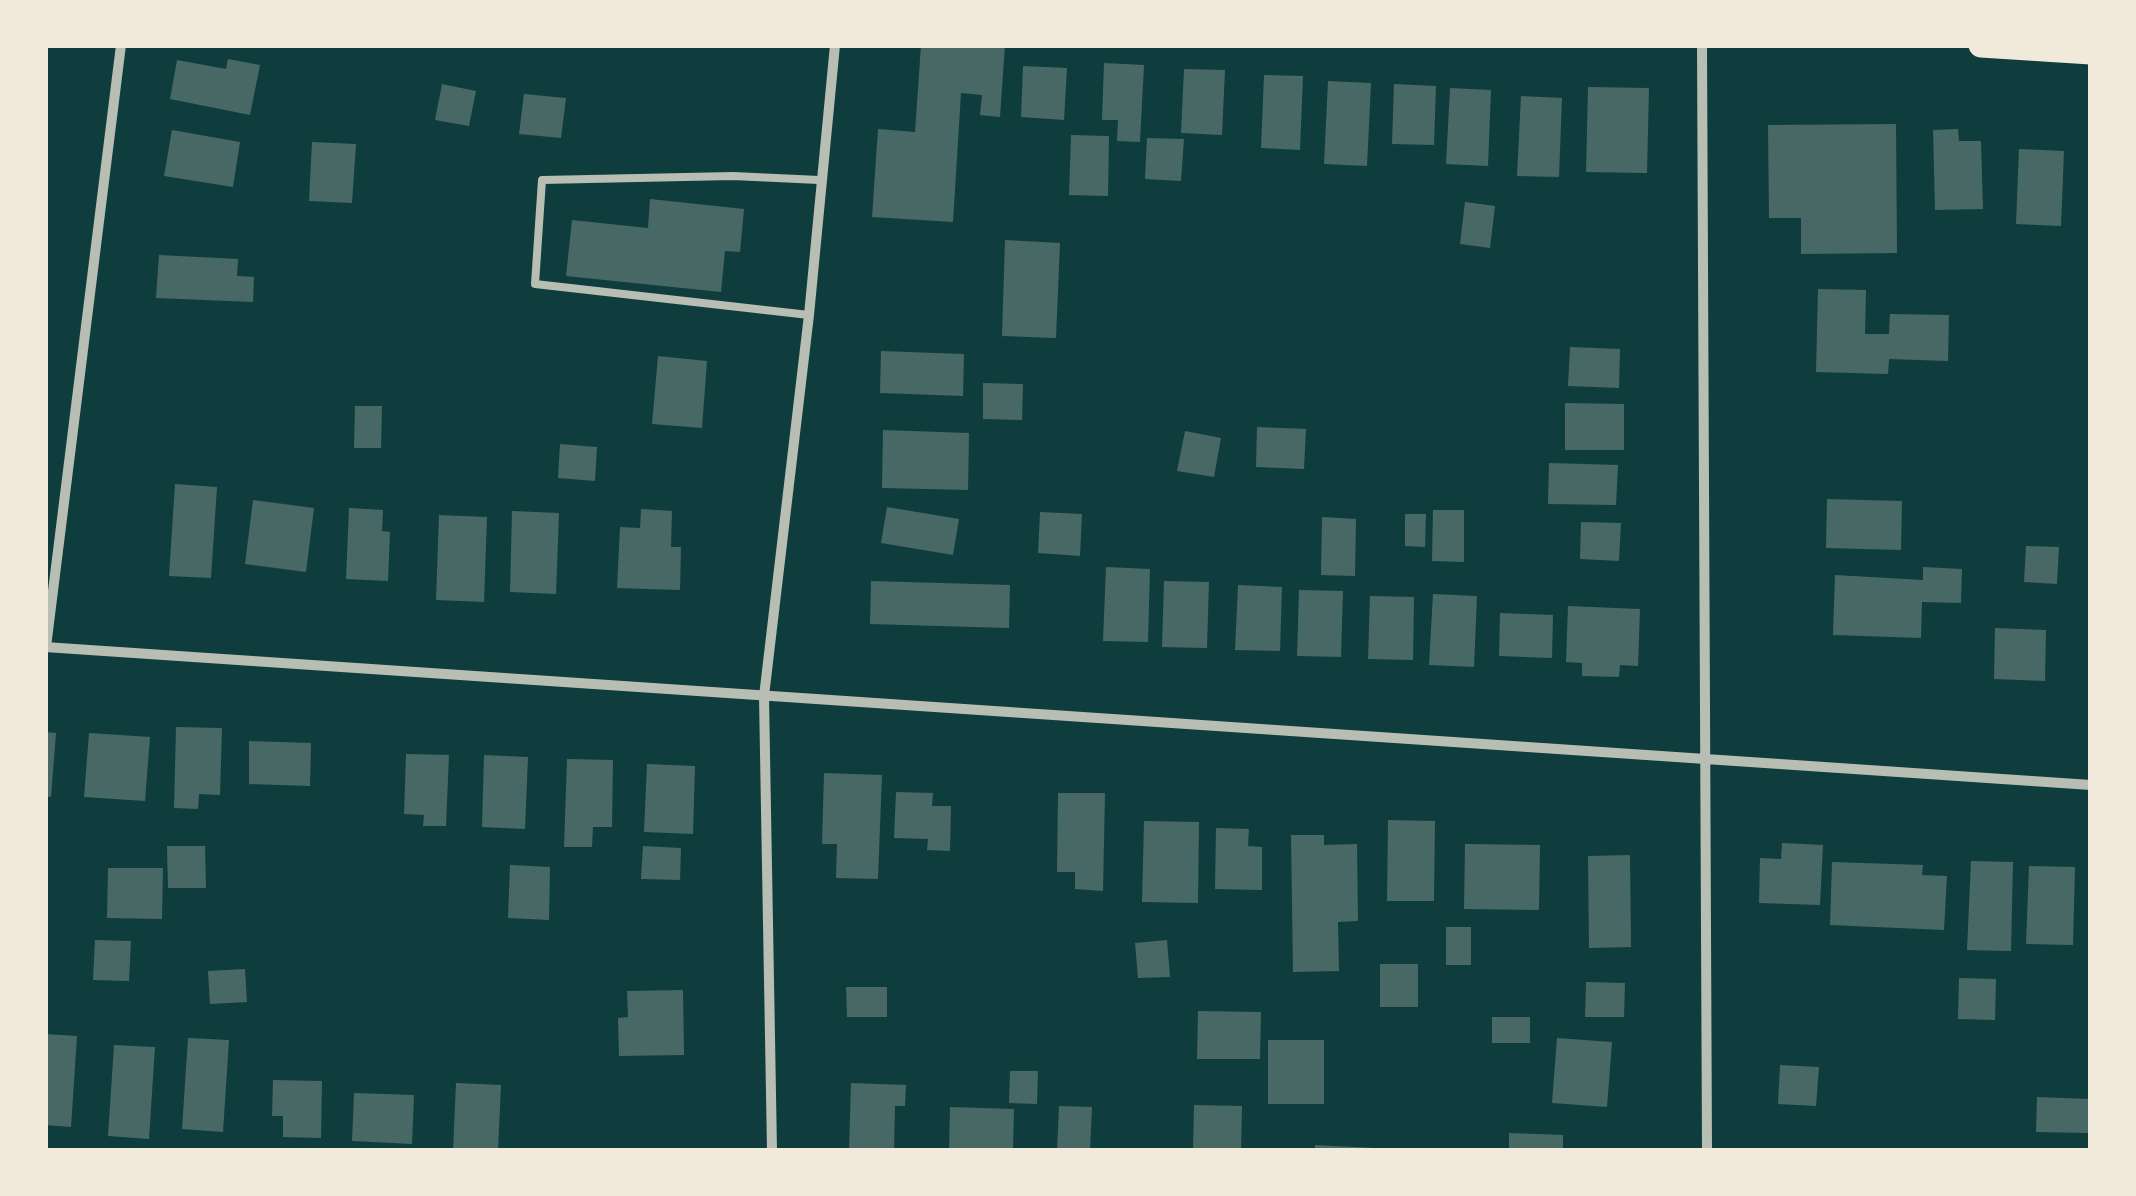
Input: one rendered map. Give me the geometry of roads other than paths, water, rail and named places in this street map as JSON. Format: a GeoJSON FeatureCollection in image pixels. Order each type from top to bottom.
{"type":"FeatureCollection","features":[{"type":"Feature","properties":{"kind":"main road"},"geometry":{"type":"LineString","coordinates":[[1981,45],[2091,52]]}},
{"type":"Feature","properties":{"kind":"street"},"geometry":{"type":"LineString","coordinates":[[121,45],[46,647],[2091,785]]}},
{"type":"Feature","properties":{"kind":"street"},"geometry":{"type":"LineString","coordinates":[[772,1151],[764,696],[809,315],[835,45]]}},
{"type":"Feature","properties":{"kind":"street"},"geometry":{"type":"LineString","coordinates":[[1702,45],[1707,1151]]}},
{"type":"Feature","properties":{"kind":"lane"},"geometry":{"type":"LineString","coordinates":[[809,315],[535,284],[538,232],[542,180],[733,176],[819,180]]}}]}
